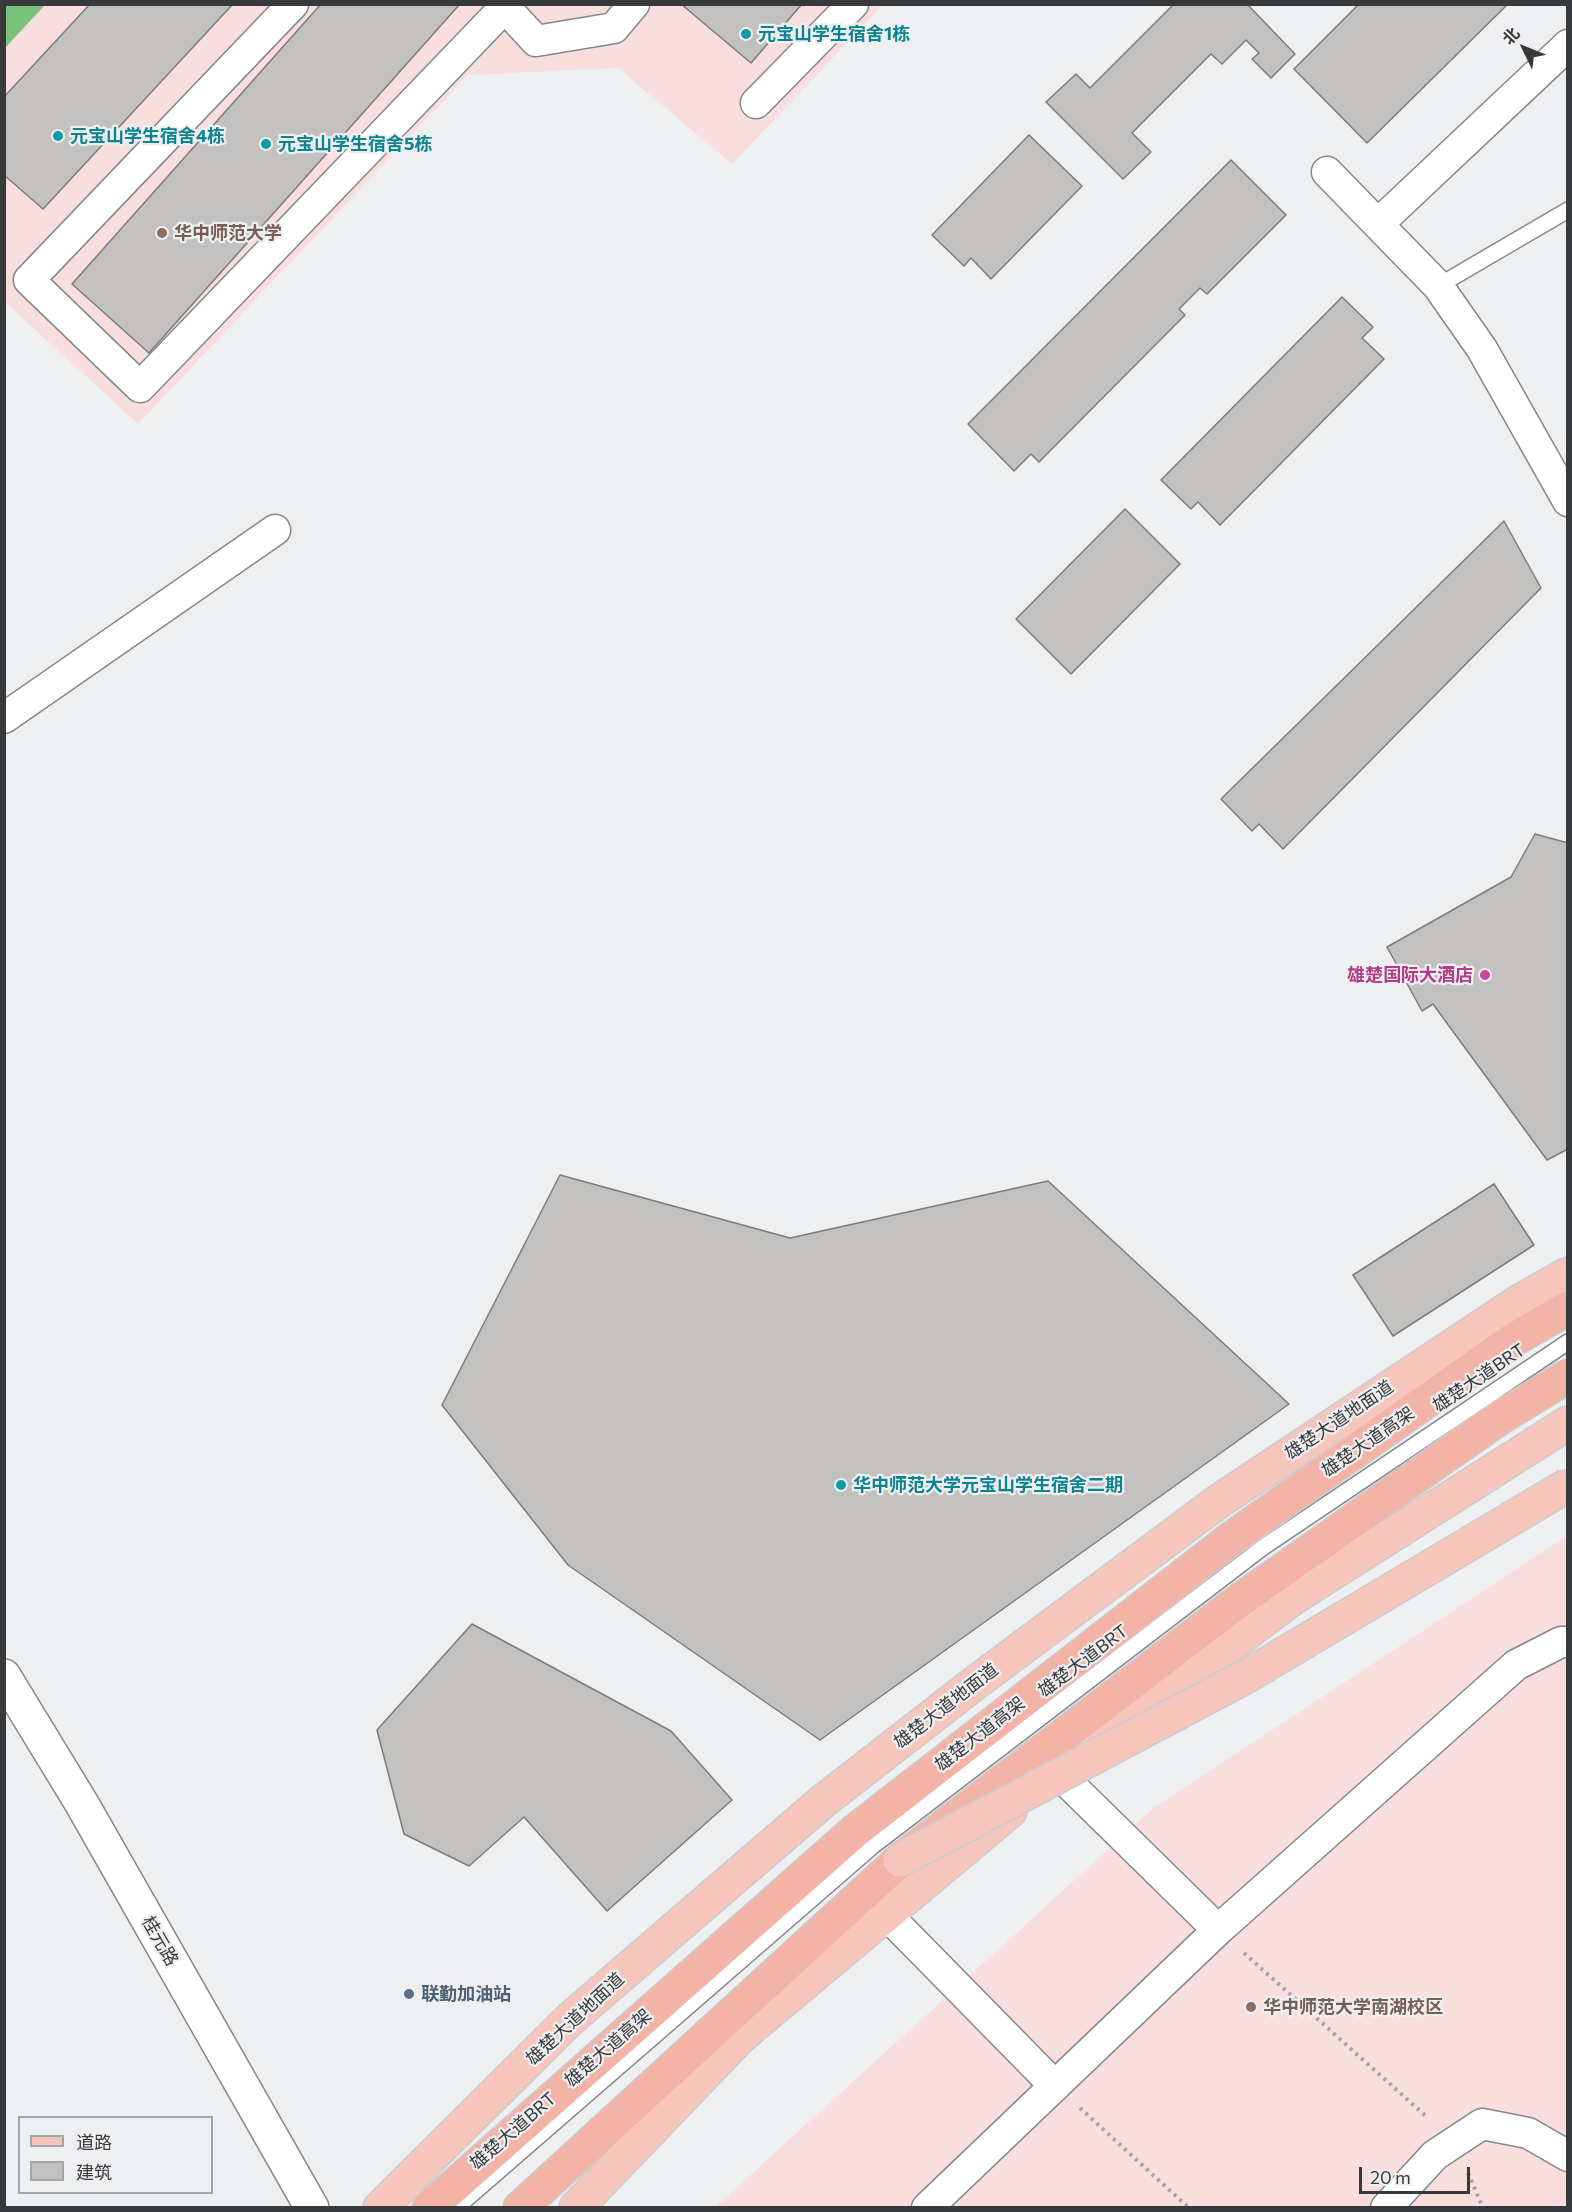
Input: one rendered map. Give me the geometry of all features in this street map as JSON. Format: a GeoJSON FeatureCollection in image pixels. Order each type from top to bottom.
{"type":"FeatureCollection","features":[{"type":"Feature","properties":{"kind":"highway","name":"雄楚大道高架"},"geometry":{"type":"LineString","coordinates":[[429,2208],[855,1831],[1232,1538],[1513,1340],[1568,1308]]}},
{"type":"Feature","properties":{"kind":"highway"},"geometry":{"type":"LineString","coordinates":[[520,2208],[900,1860],[1240,1600],[1498,1419],[1568,1376]]}},
{"type":"Feature","properties":{"kind":"main road","name":"雄楚大道地面道"},"geometry":{"type":"LineString","coordinates":[[380,2208],[569,2020],[822,1802],[975,1683],[1219,1501],[1517,1303],[1568,1274]]}},
{"type":"Feature","properties":{"kind":"main road"},"geometry":{"type":"LineString","coordinates":[[1513,1340],[1568,1301]]}},
{"type":"Feature","properties":{"kind":"main road"},"geometry":{"type":"LineString","coordinates":[[576,2208],[740,2037],[995,1822],[1293,1598],[1568,1423]]}},
{"type":"Feature","properties":{"kind":"main road"},"geometry":{"type":"LineString","coordinates":[[900,1860],[1245,1677],[1568,1485]]}},
{"type":"Feature","properties":{"kind":"street"},"geometry":{"type":"LineString","coordinates":[[293,4],[29,280],[140,387],[503,6],[536,41],[614,28],[634,4]]}},
{"type":"Feature","properties":{"kind":"street"},"geometry":{"type":"LineString","coordinates":[[756,103],[853,4]]}},
{"type":"Feature","properties":{"kind":"street"},"geometry":{"type":"LineString","coordinates":[[1378,224],[1568,45]]}},
{"type":"Feature","properties":{"kind":"street"},"geometry":{"type":"LineString","coordinates":[[1327,172],[1438,286],[1482,349],[1568,501]]}},
{"type":"Feature","properties":{"kind":"street"},"geometry":{"type":"LineString","coordinates":[[4,718],[275,530]]}},
{"type":"Feature","properties":{"kind":"street"},"geometry":{"type":"LineString","coordinates":[[927,2208],[1218,1930],[1516,1665],[1561,1642],[1568,1642]]}},
{"type":"Feature","properties":{"kind":"street","name":"桂元路"},"geometry":{"type":"LineString","coordinates":[[4,1676],[82,1804],[312,2208]]}},
{"type":"Feature","properties":{"kind":"street"},"geometry":{"type":"LineString","coordinates":[[1059,1774],[1218,1930]]}},
{"type":"Feature","properties":{"kind":"street"},"geometry":{"type":"LineString","coordinates":[[886,1914],[1055,2086]]}},
{"type":"Feature","properties":{"kind":"street"},"geometry":{"type":"LineString","coordinates":[[1386,2208],[1435,2155],[1482,2124],[1528,2133],[1568,2156]]}},
{"type":"Feature","properties":{"kind":"lane"},"geometry":{"type":"LineString","coordinates":[[1438,286],[1568,210]]}},
{"type":"Feature","properties":{"kind":"lane","name":"雄楚大道BRT"},"geometry":{"type":"LineString","coordinates":[[456,2208],[874,1845],[1262,1548],[1568,1342]]}},
{"type":"Feature","properties":{"kind":"path"},"geometry":{"type":"LineString","coordinates":[[1218,1930],[1455,2142]]}},
{"type":"Feature","properties":{"kind":"path"},"geometry":{"type":"LineString","coordinates":[[1055,2086],[1189,2208]]}},
{"type":"Feature","properties":{"kind":"shaded area","name":"华中师范大学"},"geometry":{"type":"Polygon","coordinates":[[[4,5],[883,5],[732,164],[618,68],[468,75],[138,424],[5,302],[4,5]]]}},
{"type":"Feature","properties":{"kind":"shaded area","name":"华中师范大学南湖校区"},"geometry":{"type":"Polygon","coordinates":[[[1567,1536],[1567,2207],[714,2208],[1155,1807],[1567,1536]]]}},
{"type":"Feature","properties":{"kind":"green space"},"geometry":{"type":"Polygon","coordinates":[[[4,5],[45,5],[5,48],[4,5]]]}},
{"type":"Feature","properties":{"kind":"building","name":"元宝山学生宿舍4栋"},"geometry":{"type":"Polygon","coordinates":[[[90,4],[233,4],[43,209],[4,175],[4,97],[90,4]]]}},
{"type":"Feature","properties":{"kind":"building","name":"元宝山学生宿舍5栋"},"geometry":{"type":"Polygon","coordinates":[[[321,4],[460,4],[149,353],[72,284],[321,4]]]}},
{"type":"Feature","properties":{"kind":"building","name":"元宝山学生宿舍1栋"},"geometry":{"type":"Polygon","coordinates":[[[681,4],[802,4],[751,63],[681,4]]]}},
{"type":"Feature","properties":{"kind":"building"},"geometry":{"type":"Polygon","coordinates":[[[1174,4],[1247,4],[1295,54],[1271,78],[1252,59],[1259,53],[1246,40],[1222,64],[1211,54],[1132,133],[1151,152],[1123,179],[1046,102],[1076,74],[1090,88],[1174,4]]]}},
{"type":"Feature","properties":{"kind":"building"},"geometry":{"type":"Polygon","coordinates":[[[1359,4],[1508,4],[1367,143],[1294,69],[1359,4]]]}},
{"type":"Feature","properties":{"kind":"building"},"geometry":{"type":"Polygon","coordinates":[[[1029,135],[1082,186],[991,279],[971,258],[964,266],[932,235],[1029,135]]]}},
{"type":"Feature","properties":{"kind":"building"},"geometry":{"type":"Polygon","coordinates":[[[1231,160],[1286,215],[1207,294],[1200,288],[1179,309],[1185,315],[1039,462],[1031,454],[1014,471],[968,424],[1231,160]]]}},
{"type":"Feature","properties":{"kind":"building"},"geometry":{"type":"Polygon","coordinates":[[[1342,297],[1373,327],[1362,338],[1384,359],[1220,525],[1198,502],[1191,509],[1161,480],[1342,297]]]}},
{"type":"Feature","properties":{"kind":"building"},"geometry":{"type":"Polygon","coordinates":[[[1125,509],[1180,564],[1071,674],[1016,619],[1125,509]]]}},
{"type":"Feature","properties":{"kind":"building"},"geometry":{"type":"Polygon","coordinates":[[[1504,521],[1541,588],[1283,849],[1259,824],[1252,831],[1221,799],[1504,521]]]}},
{"type":"Feature","properties":{"kind":"building","name":"雄楚国际大酒店"},"geometry":{"type":"Polygon","coordinates":[[[1535,834],[1568,843],[1568,1149],[1547,1160],[1433,1004],[1422,1011],[1387,947],[1511,877],[1535,834]]]}},
{"type":"Feature","properties":{"kind":"building","name":"华中师范大学元宝山学生宿舍二期"},"geometry":{"type":"Polygon","coordinates":[[[560,1175],[790,1238],[1048,1181],[1289,1404],[820,1740],[568,1565],[442,1405],[560,1175]]]}},
{"type":"Feature","properties":{"kind":"building"},"geometry":{"type":"Polygon","coordinates":[[[1494,1184],[1534,1245],[1393,1336],[1353,1275],[1494,1184]]]}},
{"type":"Feature","properties":{"kind":"building"},"geometry":{"type":"Polygon","coordinates":[[[472,1624],[671,1731],[732,1800],[607,1911],[524,1817],[469,1866],[404,1834],[377,1730],[472,1624]]]}},
{"type":"Feature","properties":{"kind":"place","name":"元宝山学生宿舍1栋"},"geometry":{"type":"Point","coordinates":[746,34]}},
{"type":"Feature","properties":{"kind":"place","name":"元宝山学生宿舍4栋"},"geometry":{"type":"Point","coordinates":[58,136]}},
{"type":"Feature","properties":{"kind":"place","name":"元宝山学生宿舍5栋"},"geometry":{"type":"Point","coordinates":[266,144]}},
{"type":"Feature","properties":{"kind":"place","name":"华中师范大学"},"geometry":{"type":"Point","coordinates":[162,233]}},
{"type":"Feature","properties":{"kind":"place","name":"雄楚国际大酒店"},"geometry":{"type":"Point","coordinates":[1485,975]}},
{"type":"Feature","properties":{"kind":"place","name":"华中师范大学元宝山学生宿舍二期"},"geometry":{"type":"Point","coordinates":[841,1485]}},
{"type":"Feature","properties":{"kind":"place","name":"联勤加油站"},"geometry":{"type":"Point","coordinates":[409,1994]}},
{"type":"Feature","properties":{"kind":"place","name":"华中师范大学南湖校区"},"geometry":{"type":"Point","coordinates":[1251,2007]}}]}
